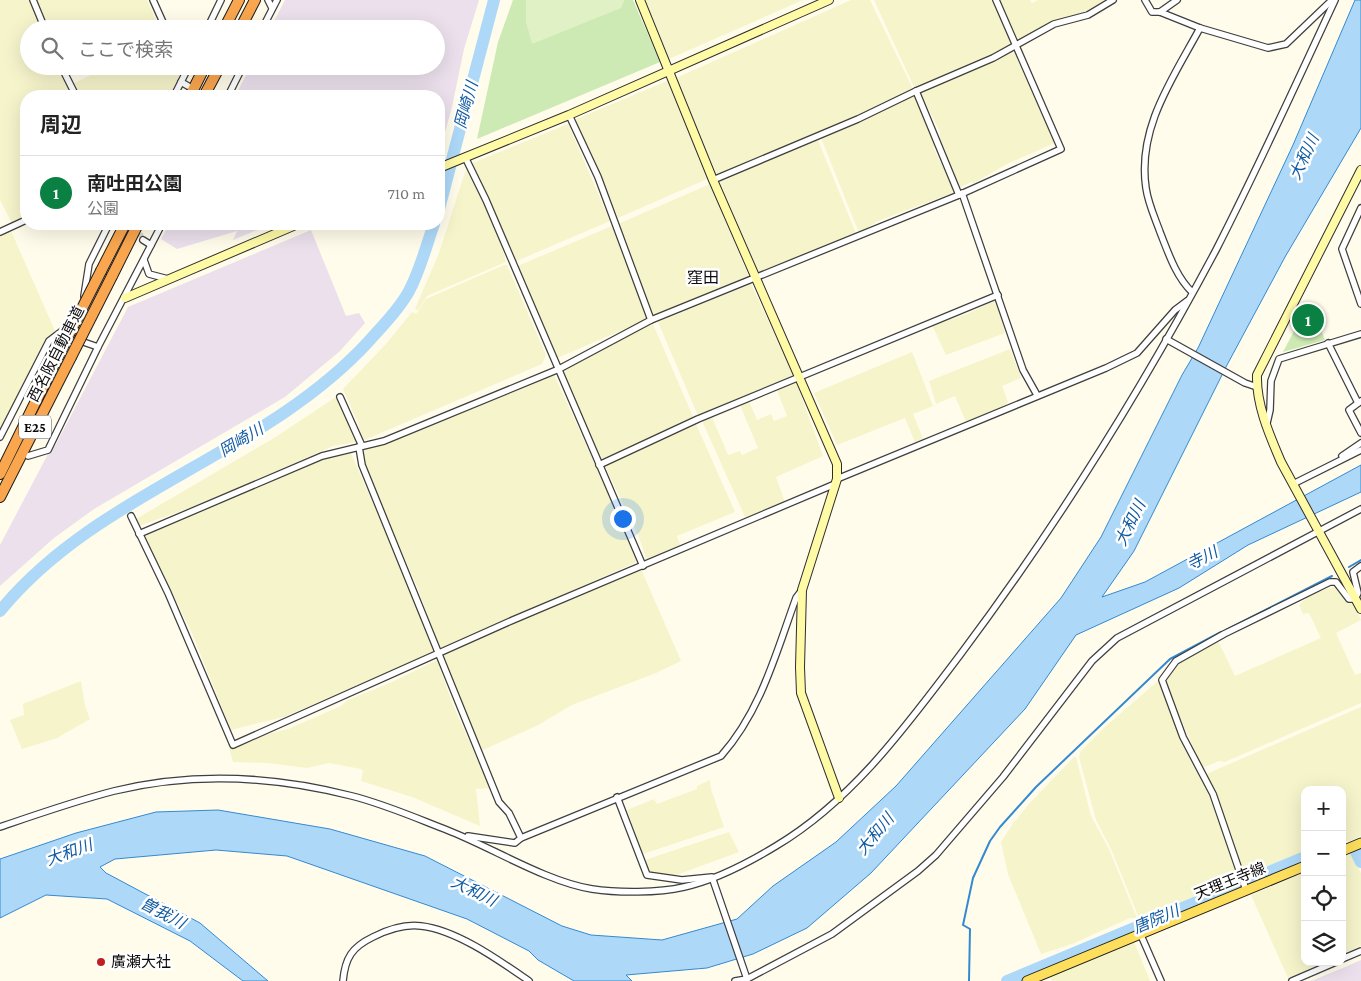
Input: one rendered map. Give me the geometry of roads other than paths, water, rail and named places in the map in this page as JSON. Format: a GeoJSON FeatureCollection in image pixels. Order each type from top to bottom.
{"type":"FeatureCollection","features":[{"type":"Feature","properties":{"kind":"highway"},"geometry":{"type":"LineString","coordinates":[[229,20],[239,0]]}},
{"type":"Feature","properties":{"kind":"highway"},"geometry":{"type":"LineString","coordinates":[[245,20],[255,0]]}},
{"type":"Feature","properties":{"kind":"highway"},"geometry":{"type":"LineString","coordinates":[[190,90],[199,75]]}},
{"type":"Feature","properties":{"kind":"highway"},"geometry":{"type":"LineString","coordinates":[[207,90],[215,75]]}},
{"type":"Feature","properties":{"kind":"highway","name":"西名阪自動車道"},"geometry":{"type":"LineString","coordinates":[[0,474],[122,230]]}},
{"type":"Feature","properties":{"kind":"highway","name":"西名阪自動車道"},"geometry":{"type":"LineString","coordinates":[[0,497],[135,230]]}},
{"type":"Feature","properties":{"kind":"main road"},"geometry":{"type":"LineString","coordinates":[[1346,849],[1361,843]]}},
{"type":"Feature","properties":{"kind":"main road","name":"天理王寺線"},"geometry":{"type":"LineString","coordinates":[[1028,981],[1301,868]]}},
{"type":"Feature","properties":{"kind":"street"},"geometry":{"type":"LineString","coordinates":[[33,0],[41,20]]}},
{"type":"Feature","properties":{"kind":"street"},"geometry":{"type":"LineString","coordinates":[[153,0],[162,20]]}},
{"type":"Feature","properties":{"kind":"street"},"geometry":{"type":"LineString","coordinates":[[211,20],[221,0]]}},
{"type":"Feature","properties":{"kind":"street"},"geometry":{"type":"LineString","coordinates":[[268,0],[272,8]]}},
{"type":"Feature","properties":{"kind":"street"},"geometry":{"type":"LineString","coordinates":[[266,20],[277,0]]}},
{"type":"Feature","properties":{"kind":"street"},"geometry":{"type":"LineString","coordinates":[[640,0],[713,180],[798,377],[835,457],[836,481],[802,590],[802,693],[839,798]]}},
{"type":"Feature","properties":{"kind":"street"},"geometry":{"type":"LineString","coordinates":[[445,165],[569,116],[829,0]]}},
{"type":"Feature","properties":{"kind":"street"},"geometry":{"type":"LineString","coordinates":[[139,534],[322,456],[360,447],[414,429],[559,369],[651,320],[961,194],[1061,149],[996,0]]}},
{"type":"Feature","properties":{"kind":"street"},"geometry":{"type":"LineString","coordinates":[[713,180],[858,119],[916,91],[993,58],[1054,24],[1088,15],[1113,0]]}},
{"type":"Feature","properties":{"kind":"street"},"geometry":{"type":"LineString","coordinates":[[1145,0],[1152,12],[1160,12],[1200,28],[1268,48],[1286,44],[1333,0]]}},
{"type":"Feature","properties":{"kind":"street"},"geometry":{"type":"LineString","coordinates":[[1160,12],[1177,0]]}},
{"type":"Feature","properties":{"kind":"street"},"geometry":{"type":"LineString","coordinates":[[0,827],[64,805],[118,790],[180,780],[244,779],[298,784],[356,796],[450,831],[557,879],[590,889],[632,891],[683,888],[736,868],[780,844],[839,798],[877,761],[912,719],[1039,546],[1168,341],[1248,186],[1333,0]]}},
{"type":"Feature","properties":{"kind":"street"},"geometry":{"type":"LineString","coordinates":[[1192,292],[1186,286],[1168,252],[1146,189],[1144,159],[1154,115],[1200,28]]}},
{"type":"Feature","properties":{"kind":"street"},"geometry":{"type":"LineString","coordinates":[[66,75],[73,90]]}},
{"type":"Feature","properties":{"kind":"street"},"geometry":{"type":"LineString","coordinates":[[177,90],[184,75]]}},
{"type":"Feature","properties":{"kind":"street"},"geometry":{"type":"LineString","coordinates":[[231,90],[238,75]]}},
{"type":"Feature","properties":{"kind":"street"},"geometry":{"type":"LineString","coordinates":[[181,82],[188,90]]}},
{"type":"Feature","properties":{"kind":"street"},"geometry":{"type":"LineString","coordinates":[[916,91],[961,194],[1023,370],[1038,394]]}},
{"type":"Feature","properties":{"kind":"street"},"geometry":{"type":"LineString","coordinates":[[569,116],[598,177],[651,320]]}},
{"type":"Feature","properties":{"kind":"street"},"geometry":{"type":"LineString","coordinates":[[465,157],[486,200],[643,566]]}},
{"type":"Feature","properties":{"kind":"street"},"geometry":{"type":"LineString","coordinates":[[1361,170],[1257,375],[1256,387],[1282,462],[1361,609]]}},
{"type":"Feature","properties":{"kind":"street"},"geometry":{"type":"LineString","coordinates":[[1361,208],[1342,249],[1361,304]]}},
{"type":"Feature","properties":{"kind":"street"},"geometry":{"type":"LineString","coordinates":[[0,232],[20,223]]}},
{"type":"Feature","properties":{"kind":"street"},"geometry":{"type":"LineString","coordinates":[[0,437],[49,341],[72,323],[86,289],[89,264],[106,230]]}},
{"type":"Feature","properties":{"kind":"street"},"geometry":{"type":"LineString","coordinates":[[28,456],[48,450],[98,347],[159,230]]}},
{"type":"Feature","properties":{"kind":"street"},"geometry":{"type":"LineString","coordinates":[[125,298],[284,230]]}},
{"type":"Feature","properties":{"kind":"street"},"geometry":{"type":"LineString","coordinates":[[143,240],[152,245]]}},
{"type":"Feature","properties":{"kind":"street"},"geometry":{"type":"LineString","coordinates":[[144,260],[145,268],[149,274],[168,279]]}},
{"type":"Feature","properties":{"kind":"street"},"geometry":{"type":"LineString","coordinates":[[599,465],[698,419],[998,295]]}},
{"type":"Feature","properties":{"kind":"street"},"geometry":{"type":"LineString","coordinates":[[130,516],[168,593],[233,744],[836,481],[1038,394],[1106,368],[1137,353],[1175,310],[1188,299]]}},
{"type":"Feature","properties":{"kind":"street"},"geometry":{"type":"LineString","coordinates":[[59,334],[98,347]]}},
{"type":"Feature","properties":{"kind":"street"},"geometry":{"type":"LineString","coordinates":[[1267,423],[1270,410],[1271,382],[1279,359],[1361,334]]}},
{"type":"Feature","properties":{"kind":"street"},"geometry":{"type":"LineString","coordinates":[[1168,341],[1244,383],[1256,387]]}},
{"type":"Feature","properties":{"kind":"street"},"geometry":{"type":"LineString","coordinates":[[1328,343],[1360,402],[1349,410],[1361,433]]}},
{"type":"Feature","properties":{"kind":"street"},"geometry":{"type":"LineString","coordinates":[[340,397],[360,447],[362,465],[498,802],[509,812],[521,838]]}},
{"type":"Feature","properties":{"kind":"street"},"geometry":{"type":"LineString","coordinates":[[1340,460],[1342,456],[1361,443]]}},
{"type":"Feature","properties":{"kind":"street"},"geometry":{"type":"LineString","coordinates":[[1293,485],[1361,450]]}},
{"type":"Feature","properties":{"kind":"street"},"geometry":{"type":"LineString","coordinates":[[735,981],[747,979],[832,934],[924,866],[1003,777],[1092,661],[1117,638],[1318,530],[1361,509]]}},
{"type":"Feature","properties":{"kind":"street"},"geometry":{"type":"LineString","coordinates":[[1355,599],[1358,593],[1353,572],[1361,566]]}},
{"type":"Feature","properties":{"kind":"street"},"geometry":{"type":"LineString","coordinates":[[1246,890],[1213,794],[1183,737],[1162,680],[1176,661],[1224,634],[1330,582],[1336,582],[1349,598],[1355,599]]}},
{"type":"Feature","properties":{"kind":"street"},"geometry":{"type":"LineString","coordinates":[[450,831],[477,838],[515,843],[521,838],[617,797],[722,756],[732,744],[759,701],[796,598],[802,590]]}},
{"type":"Feature","properties":{"kind":"street"},"geometry":{"type":"LineString","coordinates":[[617,797],[647,875],[682,880],[712,877]]}},
{"type":"Feature","properties":{"kind":"street"},"geometry":{"type":"LineString","coordinates":[[712,877],[716,884],[747,979]]}},
{"type":"Feature","properties":{"kind":"street"},"geometry":{"type":"LineString","coordinates":[[344,981],[345,963],[359,944],[384,932],[420,926],[438,930],[479,948],[529,981]]}},
{"type":"Feature","properties":{"kind":"street"},"geometry":{"type":"LineString","coordinates":[[1140,933],[1161,981]]}},
{"type":"Feature","properties":{"kind":"street"},"geometry":{"type":"LineString","coordinates":[[1346,957],[1361,951]]}},
{"type":"Feature","properties":{"kind":"street"},"geometry":{"type":"LineString","coordinates":[[1292,981],[1327,966]]}},
{"type":"Feature","properties":{"kind":"water"},"geometry":{"type":"Polygon","coordinates":[[[1355,0],[1361,0],[1361,128],[1285,257],[1227,365],[1134,551],[1102,597],[1145,582],[1361,465],[1361,492],[1248,545],[1179,588],[1076,635],[1025,709],[871,873],[807,928],[753,954],[707,968],[626,975],[632,981],[574,981],[538,960],[529,951],[467,919],[287,856],[216,850],[115,859],[100,867],[106,873],[200,923],[268,981],[243,981],[190,941],[107,899],[46,895],[0,918],[0,859],[76,833],[156,812],[218,810],[330,829],[425,856],[562,926],[591,935],[662,940],[737,919],[773,886],[836,842],[896,786],[1061,598],[1101,537],[1182,375],[1198,348],[1293,145],[1355,0]]]}},
{"type":"Feature","properties":{"kind":"waterway","name":"岡崎川"},"geometry":{"type":"LineString","coordinates":[[445,186],[494,0]]}},
{"type":"Feature","properties":{"kind":"waterway","name":"岡崎川"},"geometry":{"type":"LineString","coordinates":[[0,611],[40,569],[85,534],[133,503],[281,415],[327,381],[369,341],[400,305],[416,275],[432,230]]}},
{"type":"Feature","properties":{"kind":"waterway"},"geometry":{"type":"LineString","coordinates":[[1349,567],[1361,560]]}},
{"type":"Feature","properties":{"kind":"waterway"},"geometry":{"type":"LineString","coordinates":[[1226,630],[1332,576]]}},
{"type":"Feature","properties":{"kind":"waterway"},"geometry":{"type":"LineString","coordinates":[[969,981],[970,929],[963,925],[973,878],[990,841],[1000,827],[1036,787],[1170,659],[1221,632]]}},
{"type":"Feature","properties":{"kind":"waterway","name":"唐院川"},"geometry":{"type":"LineString","coordinates":[[1356,852],[1361,862]]}},
{"type":"Feature","properties":{"kind":"waterway","name":"唐院川"},"geometry":{"type":"LineString","coordinates":[[1007,981],[1301,859]]}},
{"type":"Feature","properties":{"kind":"tunnel"},"geometry":{"type":"LineString","coordinates":[[138,230],[143,240]]}},
{"type":"Feature","properties":{"kind":"place","name":"南吐田公園"},"geometry":{"type":"Point","coordinates":[1308,320]}},
{"type":"Feature","properties":{"kind":"place","name":"廣瀬大社"},"geometry":{"type":"Point","coordinates":[101,962]}},
{"type":"Feature","properties":{"kind":"district","name":"窪田"},"geometry":{"type":"Point","coordinates":[703,277]}},
{"type":"Feature","properties":{"kind":"water label","name":"大和川"},"geometry":{"type":"Point","coordinates":[1304,157]}},
{"type":"Feature","properties":{"kind":"water label","name":"大和川"},"geometry":{"type":"Point","coordinates":[1130,523]}},
{"type":"Feature","properties":{"kind":"water label","name":"寺川"},"geometry":{"type":"Point","coordinates":[1202,558]}},
{"type":"Feature","properties":{"kind":"water label","name":"大和川"},"geometry":{"type":"Point","coordinates":[875,834]}},
{"type":"Feature","properties":{"kind":"water label","name":"大和川"},"geometry":{"type":"Point","coordinates":[69,852]}},
{"type":"Feature","properties":{"kind":"water label","name":"大和川"},"geometry":{"type":"Point","coordinates":[474,891]}},
{"type":"Feature","properties":{"kind":"water label","name":"曽我川"},"geometry":{"type":"Point","coordinates":[163,913]}}]}
